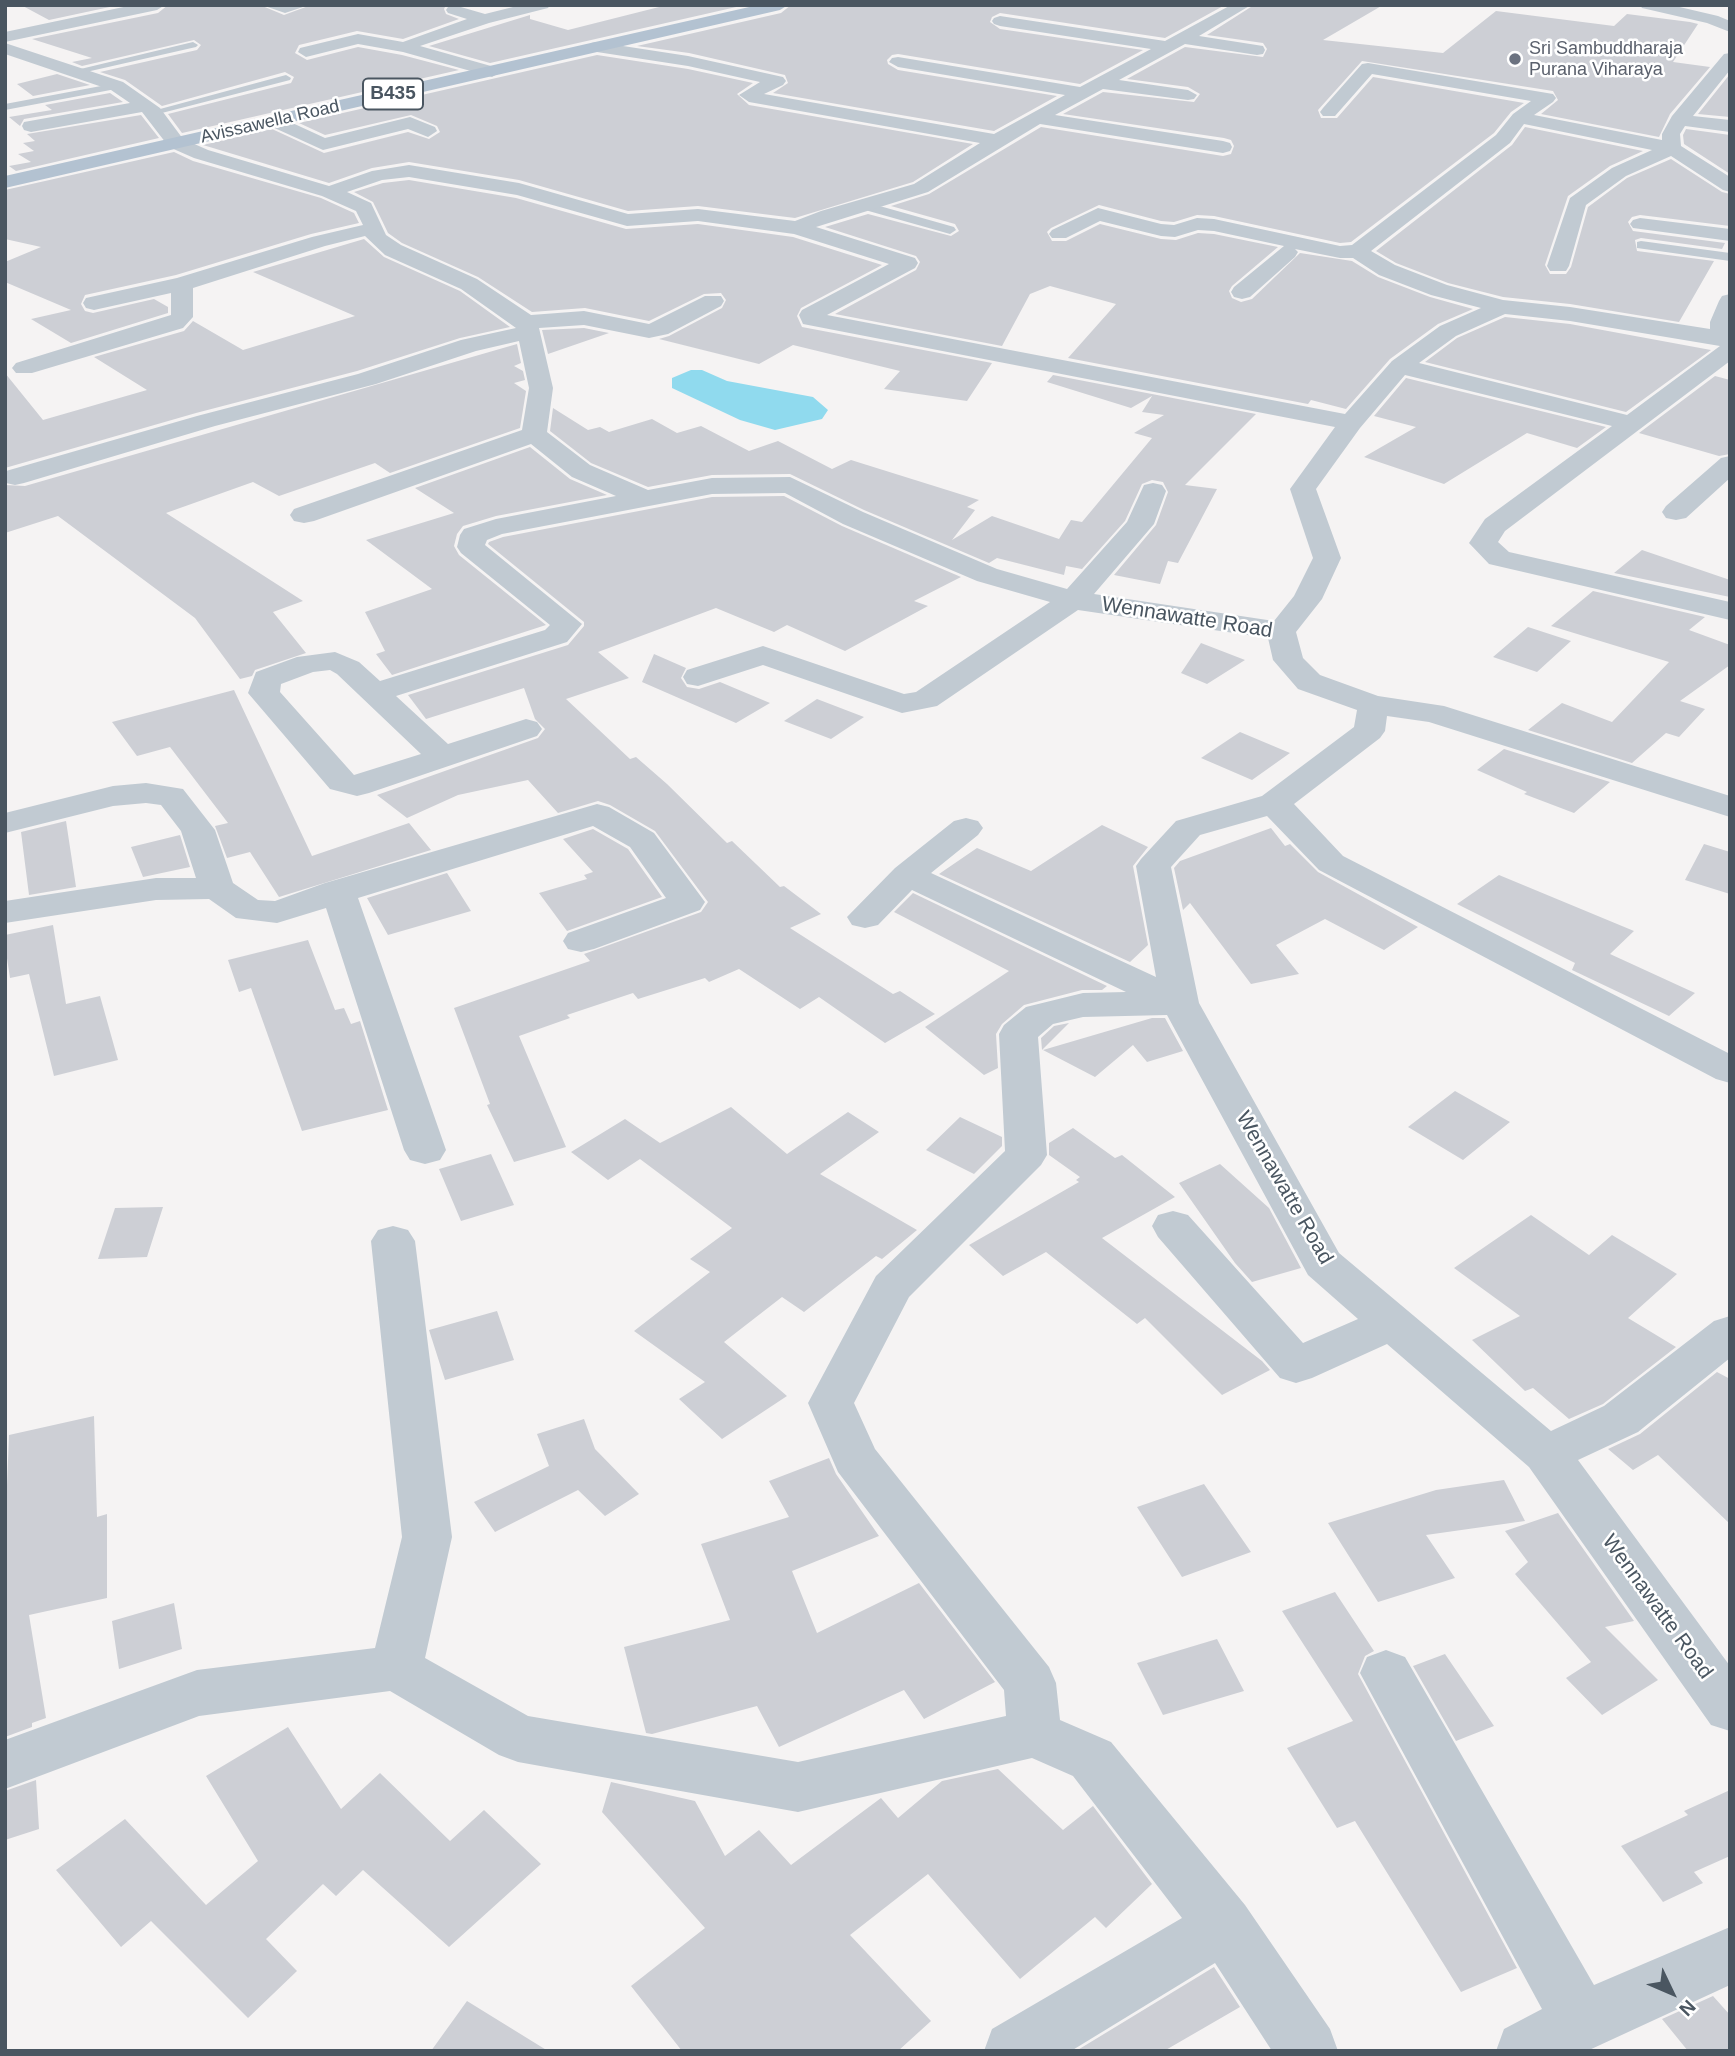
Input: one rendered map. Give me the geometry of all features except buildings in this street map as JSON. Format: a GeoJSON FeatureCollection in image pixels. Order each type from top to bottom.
{"type":"FeatureCollection","features":[{"type":"Feature","properties":{"kind":"main road","name":"Avissawella Road"},"geometry":{"type":"LineString","coordinates":[[5,182],[779,5]]}},
{"type":"Feature","properties":{"kind":"street"},"geometry":{"type":"LineString","coordinates":[[5,37],[157,5]]}},
{"type":"Feature","properties":{"kind":"street"},"geometry":{"type":"LineString","coordinates":[[405,47],[423,38],[484,19],[542,5]]}},
{"type":"Feature","properties":{"kind":"street"},"geometry":{"type":"LineString","coordinates":[[797,228],[828,215],[921,188],[997,140],[1241,5]]}},
{"type":"Feature","properties":{"kind":"street"},"geometry":{"type":"LineString","coordinates":[[1648,5],[1712,19],[1730,27]]}},
{"type":"Feature","properties":{"kind":"street"},"geometry":{"type":"LineString","coordinates":[[454,10],[484,19]]}},
{"type":"Feature","properties":{"kind":"street"},"geometry":{"type":"LineString","coordinates":[[1000,21],[1257,50]]}},
{"type":"Feature","properties":{"kind":"street"},"geometry":{"type":"LineString","coordinates":[[5,23],[49,27]]}},
{"type":"Feature","properties":{"kind":"street"},"geometry":{"type":"LineString","coordinates":[[306,52],[358,39],[405,47],[492,72]]}},
{"type":"Feature","properties":{"kind":"street"},"geometry":{"type":"LineString","coordinates":[[597,47],[688,61],[777,81],[748,95],[755,98],[997,140]]}},
{"type":"Feature","properties":{"kind":"street"},"geometry":{"type":"LineString","coordinates":[[5,48],[117,86],[149,109],[176,143],[201,154],[330,191],[364,208],[375,228],[376,237],[393,250],[469,284],[526,327],[541,388],[534,433]]}},
{"type":"Feature","properties":{"kind":"street"},"geometry":{"type":"LineString","coordinates":[[1672,148],[1671,134],[1679,120],[1723,78],[1730,58]]}},
{"type":"Feature","properties":{"kind":"street"},"geometry":{"type":"LineString","coordinates":[[898,62],[1083,93]]}},
{"type":"Feature","properties":{"kind":"street"},"geometry":{"type":"LineString","coordinates":[[1059,234],[1098,214],[1161,230],[1175,231],[1197,224],[1214,225],[1340,252],[1357,251],[1503,139],[1519,118],[1547,98],[1368,68],[1329,112]]}},
{"type":"Feature","properties":{"kind":"street"},"geometry":{"type":"LineString","coordinates":[[1099,83],[1188,95]]}},
{"type":"Feature","properties":{"kind":"street"},"geometry":{"type":"LineString","coordinates":[[31,125],[149,109]]}},
{"type":"Feature","properties":{"kind":"street"},"geometry":{"type":"LineString","coordinates":[[1037,118],[1223,147]]}},
{"type":"Feature","properties":{"kind":"street"},"geometry":{"type":"LineString","coordinates":[[1519,118],[1672,148],[1730,186]]}},
{"type":"Feature","properties":{"kind":"street"},"geometry":{"type":"LineString","coordinates":[[1679,120],[1730,126]]}},
{"type":"Feature","properties":{"kind":"street"},"geometry":{"type":"LineString","coordinates":[[275,121],[323,144],[410,123],[428,131]]}},
{"type":"Feature","properties":{"kind":"street"},"geometry":{"type":"LineString","coordinates":[[1558,266],[1577,202],[1619,172],[1672,148]]}},
{"type":"Feature","properties":{"kind":"street"},"geometry":{"type":"LineString","coordinates":[[330,191],[379,175],[409,171],[519,189],[627,220],[698,215],[797,228],[907,263],[810,315],[811,319],[1350,423]]}},
{"type":"Feature","properties":{"kind":"street"},"geometry":{"type":"LineString","coordinates":[[94,303],[182,285],[319,241],[375,228]]}},
{"type":"Feature","properties":{"kind":"street"},"geometry":{"type":"LineString","coordinates":[[1640,234],[1730,235]]}},
{"type":"Feature","properties":{"kind":"street"},"geometry":{"type":"LineString","coordinates":[[1210,238],[1387,270],[1439,290],[1502,307],[1570,314],[1728,343]]}},
{"type":"Feature","properties":{"kind":"street"},"geometry":{"type":"LineString","coordinates":[[1357,251],[1387,270]]}},
{"type":"Feature","properties":{"kind":"street"},"geometry":{"type":"LineString","coordinates":[[1242,292],[1287,252]]}},
{"type":"Feature","properties":{"kind":"street"},"geometry":{"type":"LineString","coordinates":[[24,368],[175,323],[182,317],[182,285]]}},
{"type":"Feature","properties":{"kind":"street"},"geometry":{"type":"LineString","coordinates":[[15,477],[206,421],[367,379],[526,327],[584,318],[649,331],[660,329],[713,301]]}},
{"type":"Feature","properties":{"kind":"street"},"geometry":{"type":"LineString","coordinates":[[1728,343],[1721,322],[1730,301]]}},
{"type":"Feature","properties":{"kind":"street"},"geometry":{"type":"LineString","coordinates":[[1281,631],[1307,599],[1327,558],[1303,489],[1350,423],[1400,366],[1448,331],[1502,307]]}},
{"type":"Feature","properties":{"kind":"street"},"geometry":{"type":"LineString","coordinates":[[1728,343],[1631,424],[1494,525],[1483,543],[1499,558],[1730,611]]}},
{"type":"Feature","properties":{"kind":"street"},"geometry":{"type":"LineString","coordinates":[[1400,366],[1631,424]]}},
{"type":"Feature","properties":{"kind":"street"},"geometry":{"type":"LineString","coordinates":[[534,433],[581,471],[645,499]]}},
{"type":"Feature","properties":{"kind":"street"},"geometry":{"type":"LineString","coordinates":[[304,515],[534,433]]}},
{"type":"Feature","properties":{"kind":"street"},"geometry":{"type":"LineString","coordinates":[[1676,512],[1730,464]]}},
{"type":"Feature","properties":{"kind":"street","name":"Wennawatte Road"},"geometry":{"type":"LineString","coordinates":[[372,692],[526,647],[556,636],[566,624],[471,547],[474,534],[496,527],[712,486],[790,485],[853,519],[987,575],[1073,600],[1281,631],[1287,660],[1309,682],[1373,705],[1369,731],[1274,803],[1188,828],[1153,866],[1180,1003],[1323,1264],[1395,1322],[1546,1454],[1730,1708]]}},
{"type":"Feature","properties":{"kind":"street"},"geometry":{"type":"LineString","coordinates":[[698,677],[764,655],[902,704],[926,699],[1073,600],[1140,524],[1153,491]]}},
{"type":"Feature","properties":{"kind":"street"},"geometry":{"type":"LineString","coordinates":[[443,757],[348,668],[335,661],[308,663],[267,679],[264,693],[342,782],[358,786],[526,729]]}},
{"type":"Feature","properties":{"kind":"street"},"geometry":{"type":"LineString","coordinates":[[1373,705],[1433,713],[1730,807]]}},
{"type":"Feature","properties":{"kind":"street"},"geometry":{"type":"LineString","coordinates":[[5,822],[113,796],[146,793],[171,796],[198,830],[217,888]]}},
{"type":"Feature","properties":{"kind":"street"},"geometry":{"type":"LineString","coordinates":[[1274,803],[1331,863],[1730,1070]]}},
{"type":"Feature","properties":{"kind":"street"},"geometry":{"type":"LineString","coordinates":[[5,912],[156,889],[217,888],[249,910],[277,912],[338,891],[597,814],[642,840],[687,902],[580,941]]}},
{"type":"Feature","properties":{"kind":"street"},"geometry":{"type":"LineString","coordinates":[[865,917],[907,875],[966,828]]}},
{"type":"Feature","properties":{"kind":"street"},"geometry":{"type":"LineString","coordinates":[[907,875],[1180,1003]]}},
{"type":"Feature","properties":{"kind":"street"},"geometry":{"type":"LineString","coordinates":[[338,891],[425,1150]]}},
{"type":"Feature","properties":{"kind":"street"},"geometry":{"type":"LineString","coordinates":[[1034,1734],[1030,1683],[855,1459],[831,1403],[892,1287],[1026,1155],[1018,1034],[1040,1015],[1083,1005],[1180,1003]]}},
{"type":"Feature","properties":{"kind":"street"},"geometry":{"type":"LineString","coordinates":[[1173,1226],[1296,1366],[1395,1322]]}},
{"type":"Feature","properties":{"kind":"street"},"geometry":{"type":"LineString","coordinates":[[393,1241],[427,1537],[396,1668]]}},
{"type":"Feature","properties":{"kind":"street"},"geometry":{"type":"LineString","coordinates":[[1546,1454],[1621,1419],[1730,1333]]}},
{"type":"Feature","properties":{"kind":"street"},"geometry":{"type":"LineString","coordinates":[[5,1765],[197,1693],[396,1668],[518,1738],[798,1787],[1034,1734],[1091,1759],[1224,1925],[1308,2051]]}},
{"type":"Feature","properties":{"kind":"street"},"geometry":{"type":"LineString","coordinates":[[1385,1674],[1581,2021]]}},
{"type":"Feature","properties":{"kind":"street"},"geometry":{"type":"LineString","coordinates":[[1014,2051],[1224,1925]]}},
{"type":"Feature","properties":{"kind":"street"},"geometry":{"type":"LineString","coordinates":[[1526,2051],[1581,2021],[1730,1955]]}},
{"type":"Feature","properties":{"kind":"lane"},"geometry":{"type":"LineString","coordinates":[[267,5],[285,9],[304,5]]}},
{"type":"Feature","properties":{"kind":"lane"},"geometry":{"type":"LineString","coordinates":[[73,72],[193,45]]}},
{"type":"Feature","properties":{"kind":"lane"},"geometry":{"type":"LineString","coordinates":[[149,109],[286,78]]}},
{"type":"Feature","properties":{"kind":"lane"},"geometry":{"type":"LineString","coordinates":[[5,107],[117,86]]}},
{"type":"Feature","properties":{"kind":"lane"},"geometry":{"type":"LineString","coordinates":[[862,205],[950,230]]}},
{"type":"Feature","properties":{"kind":"lane"},"geometry":{"type":"LineString","coordinates":[[1640,234],[1730,257]]}},
{"type":"Feature","properties":{"kind":"water"},"geometry":{"type":"Polygon","coordinates":[[[691,370],[702,370],[727,381],[813,397],[828,410],[822,419],[775,430],[740,420],[672,388],[672,378],[691,370]]]}},
{"type":"Feature","properties":{"kind":"place","name":"Sri Sambuddharaja Purana Viharaya"},"geometry":{"type":"Point","coordinates":[1515,59]}}]}
